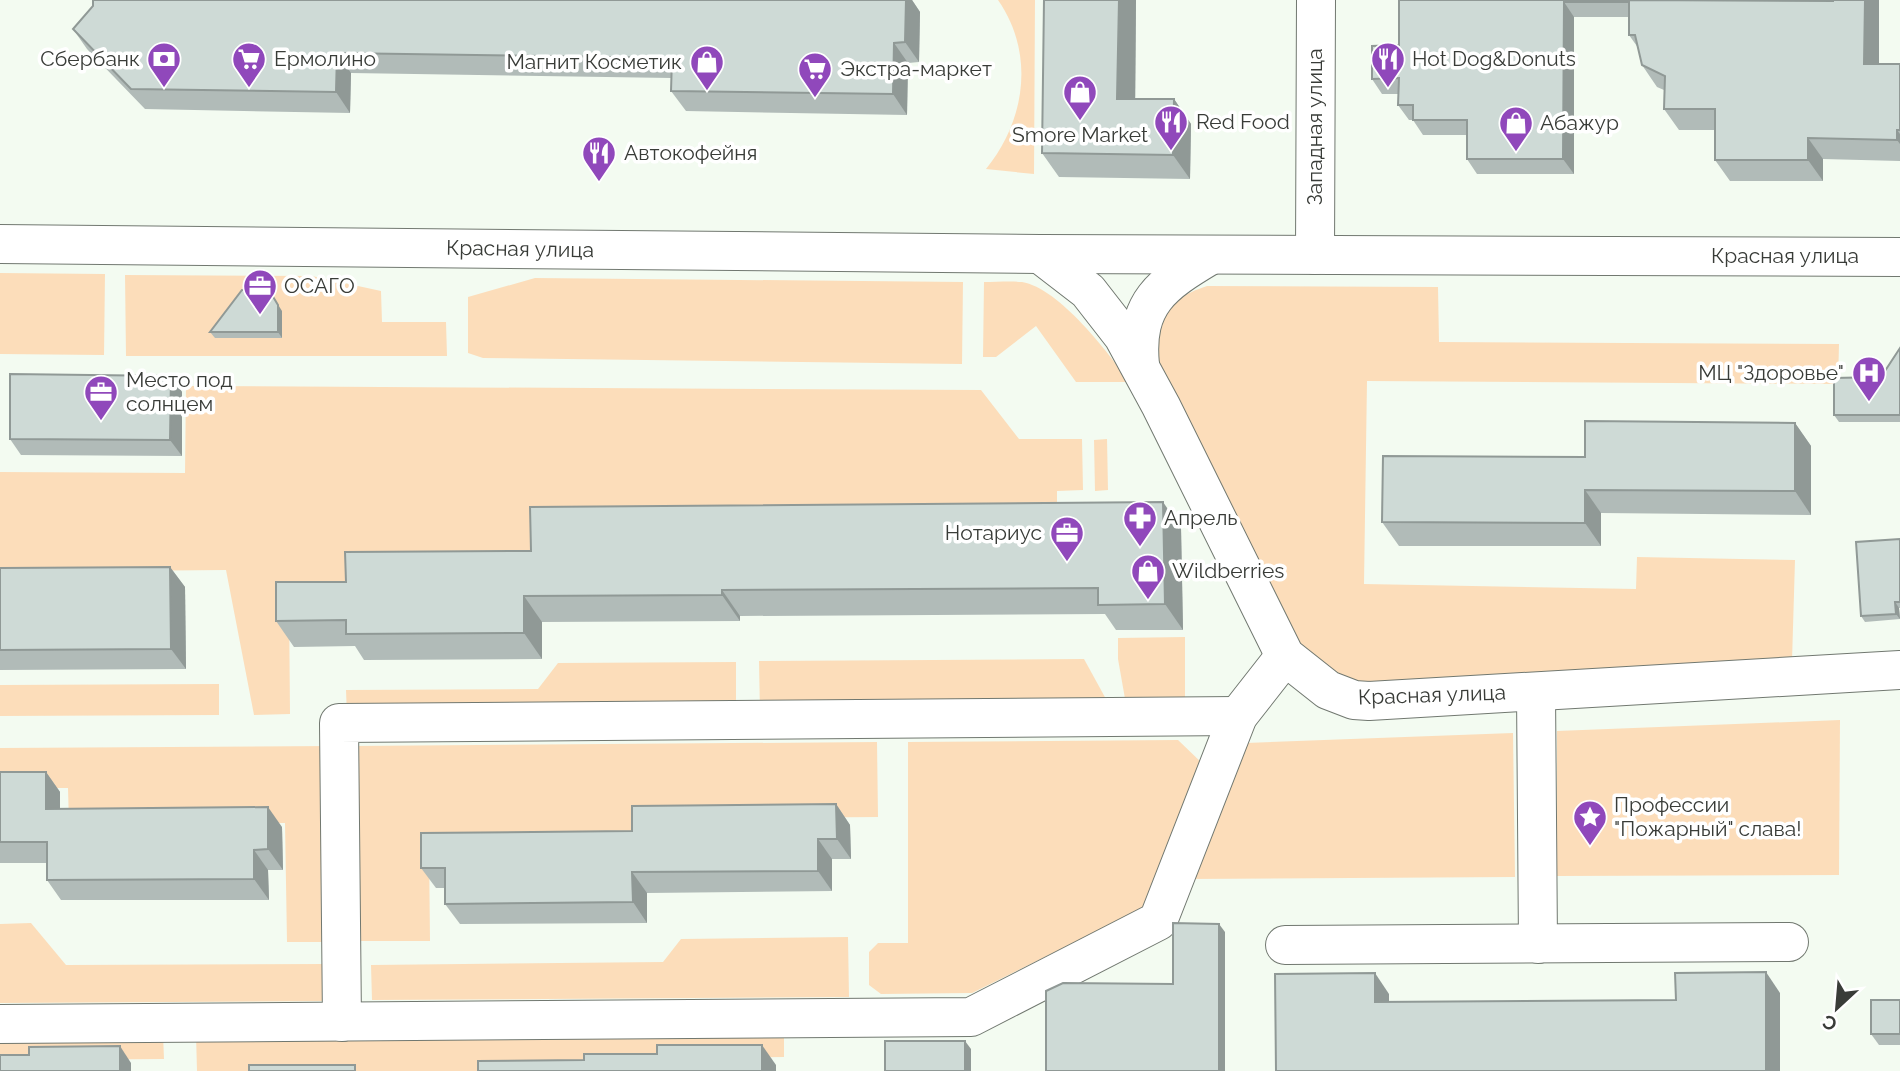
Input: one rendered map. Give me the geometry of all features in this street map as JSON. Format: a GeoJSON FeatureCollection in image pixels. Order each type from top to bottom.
{"type":"FeatureCollection","features":[{"type":"Feature","properties":{"kind":"street","name":"Западная улица"},"geometry":{"type":"LineString","coordinates":[[1315,255],[1316,0]]}},
{"type":"Feature","properties":{"kind":"street","name":"Красная улица"},"geometry":{"type":"LineString","coordinates":[[0,244],[1040,254],[1900,257]]}},
{"type":"Feature","properties":{"kind":"street","name":"Красная улица"},"geometry":{"type":"LineString","coordinates":[[1040,254],[1088,291],[1106,310],[1140,365],[1285,656],[1318,684],[1354,700],[1900,670]]}},
{"type":"Feature","properties":{"kind":"street"},"geometry":{"type":"LineString","coordinates":[[1140,365],[1141,322],[1153,298],[1177,275],[1211,255]]}},
{"type":"Feature","properties":{"kind":"street"},"geometry":{"type":"LineString","coordinates":[[0,1024],[971,1017],[1158,921],[1238,716],[1285,656]]}},
{"type":"Feature","properties":{"kind":"street"},"geometry":{"type":"LineString","coordinates":[[1536,692],[1538,944]]}},
{"type":"Feature","properties":{"kind":"street"},"geometry":{"type":"LineString","coordinates":[[342,1022],[338,723],[1238,716]]}},
{"type":"Feature","properties":{"kind":"street"},"geometry":{"type":"LineString","coordinates":[[1285,945],[1789,942]]}},
{"type":"Feature","properties":{"kind":"shaded area"},"geometry":{"type":"Polygon","coordinates":[[[998,0],[1035,0],[1034,174],[986,169],[1000,150],[1010,129],[1021,86],[1017,42],[1010,20],[998,0]]]}},
{"type":"Feature","properties":{"kind":"shaded area"},"geometry":{"type":"Polygon","coordinates":[[[0,273],[105,274],[104,355],[0,354],[0,273]]]}},
{"type":"Feature","properties":{"kind":"shaded area"},"geometry":{"type":"Polygon","coordinates":[[[125,275],[312,276],[381,291],[382,322],[446,322],[447,356],[126,356],[125,275]]]}},
{"type":"Feature","properties":{"kind":"shaded area"},"geometry":{"type":"Polygon","coordinates":[[[535,278],[963,282],[962,364],[483,358],[468,353],[468,297],[535,278]]]}},
{"type":"Feature","properties":{"kind":"shaded area"},"geometry":{"type":"Polygon","coordinates":[[[984,282],[1022,282],[1052,296],[1082,323],[1129,382],[1076,382],[1036,326],[996,357],[983,357],[984,282]]]}},
{"type":"Feature","properties":{"kind":"shaded area"},"geometry":{"type":"Polygon","coordinates":[[[1207,286],[1438,287],[1439,342],[1839,344],[1838,384],[1367,381],[1364,584],[1636,589],[1637,557],[1795,560],[1792,661],[1355,686],[1300,649],[1157,365],[1159,336],[1165,315],[1180,298],[1207,286]]]}},
{"type":"Feature","properties":{"kind":"shaded area"},"geometry":{"type":"Polygon","coordinates":[[[186,386],[981,390],[1019,439],[1082,439],[1083,490],[1057,491],[1057,522],[537,568],[356,602],[289,602],[290,714],[254,715],[226,570],[0,572],[0,472],[185,473],[186,386]]]}},
{"type":"Feature","properties":{"kind":"shaded area"},"geometry":{"type":"Polygon","coordinates":[[[1107,439],[1108,490],[1095,491],[1094,440],[1107,439]]]}},
{"type":"Feature","properties":{"kind":"shaded area"},"geometry":{"type":"Polygon","coordinates":[[[1185,637],[1185,710],[1127,710],[1118,659],[1118,638],[1185,637]]]}},
{"type":"Feature","properties":{"kind":"shaded area"},"geometry":{"type":"Polygon","coordinates":[[[1084,659],[1112,710],[760,713],[759,661],[1084,659]]]}},
{"type":"Feature","properties":{"kind":"shaded area"},"geometry":{"type":"Polygon","coordinates":[[[736,662],[736,713],[347,716],[346,690],[538,689],[558,663],[736,662]]]}},
{"type":"Feature","properties":{"kind":"shaded area"},"geometry":{"type":"Polygon","coordinates":[[[219,684],[219,715],[0,716],[0,685],[219,684]]]}},
{"type":"Feature","properties":{"kind":"shaded area"},"geometry":{"type":"Polygon","coordinates":[[[1840,720],[1839,875],[1557,876],[1557,731],[1840,720]]]}},
{"type":"Feature","properties":{"kind":"shaded area"},"geometry":{"type":"Polygon","coordinates":[[[1513,733],[1515,877],[1187,879],[1246,743],[1513,733]]]}},
{"type":"Feature","properties":{"kind":"shaded area"},"geometry":{"type":"Polygon","coordinates":[[[1178,740],[1204,765],[1143,908],[972,993],[881,994],[869,985],[869,952],[878,943],[908,943],[908,742],[1178,740]]]}},
{"type":"Feature","properties":{"kind":"shaded area"},"geometry":{"type":"Polygon","coordinates":[[[877,742],[878,817],[637,819],[637,845],[429,847],[430,941],[356,941],[354,746],[877,742]]]}},
{"type":"Feature","properties":{"kind":"shaded area"},"geometry":{"type":"Polygon","coordinates":[[[332,746],[334,942],[287,942],[285,823],[69,824],[68,788],[0,788],[0,748],[332,746]]]}},
{"type":"Feature","properties":{"kind":"shaded area"},"geometry":{"type":"Polygon","coordinates":[[[31,923],[66,965],[326,964],[326,1001],[0,1003],[0,924],[31,923]]]}},
{"type":"Feature","properties":{"kind":"shaded area"},"geometry":{"type":"Polygon","coordinates":[[[848,937],[849,997],[372,1000],[371,965],[663,962],[681,939],[848,937]]]}},
{"type":"Feature","properties":{"kind":"shaded area"},"geometry":{"type":"Polygon","coordinates":[[[784,1030],[784,1057],[668,1058],[595,1071],[197,1071],[196,1034],[784,1030]]]}},
{"type":"Feature","properties":{"kind":"shaded area"},"geometry":{"type":"Polygon","coordinates":[[[163,1034],[164,1059],[35,1060],[0,1068],[0,1035],[163,1034]]]}},
{"type":"Feature","properties":{"kind":"building"},"geometry":{"type":"Polygon","coordinates":[[[93,0],[906,0],[905,42],[894,43],[893,94],[671,91],[672,58],[337,53],[336,92],[131,89],[73,29],[93,6],[93,0]]]}},
{"type":"Feature","properties":{"kind":"building"},"geometry":{"type":"Polygon","coordinates":[[[1044,0],[1119,0],[1117,99],[1174,99],[1173,155],[1042,153],[1044,0]]]}},
{"type":"Feature","properties":{"kind":"building"},"geometry":{"type":"Polygon","coordinates":[[[1399,0],[1629,2],[1564,2],[1563,159],[1467,159],[1467,120],[1413,120],[1413,105],[1398,105],[1399,78],[1372,79],[1372,46],[1399,45],[1399,0]]]}},
{"type":"Feature","properties":{"kind":"building"},"geometry":{"type":"Polygon","coordinates":[[[1629,0],[1865,0],[1864,64],[1900,64],[1900,130],[1897,130],[1897,140],[1808,138],[1808,160],[1715,160],[1715,109],[1664,109],[1665,76],[1642,65],[1635,35],[1629,35],[1629,0]]]}},
{"type":"Feature","properties":{"kind":"building"},"geometry":{"type":"Polygon","coordinates":[[[242,290],[269,290],[278,305],[278,332],[210,332],[242,290]]]}},
{"type":"Feature","properties":{"kind":"building","name":"МЦ \"Здоровье\""},"geometry":{"type":"Polygon","coordinates":[[[1900,348],[1900,415],[1834,415],[1834,378],[1881,377],[1900,348]]]}},
{"type":"Feature","properties":{"kind":"building"},"geometry":{"type":"Polygon","coordinates":[[[10,374],[171,376],[170,440],[10,439],[10,374]]]}},
{"type":"Feature","properties":{"kind":"building"},"geometry":{"type":"Polygon","coordinates":[[[1585,421],[1795,423],[1795,491],[1585,490],[1585,523],[1382,522],[1383,456],[1585,457],[1585,421]]]}},
{"type":"Feature","properties":{"kind":"building"},"geometry":{"type":"Polygon","coordinates":[[[1163,502],[1165,604],[1098,605],[1098,588],[722,590],[722,595],[524,596],[524,633],[346,634],[346,620],[276,621],[276,582],[346,582],[345,552],[531,551],[530,507],[1163,502]]]}},
{"type":"Feature","properties":{"kind":"building"},"geometry":{"type":"Polygon","coordinates":[[[1900,539],[1900,602],[1895,602],[1896,614],[1861,616],[1856,542],[1900,539]]]}},
{"type":"Feature","properties":{"kind":"building"},"geometry":{"type":"Polygon","coordinates":[[[170,567],[171,649],[0,650],[0,568],[170,567]]]}},
{"type":"Feature","properties":{"kind":"building"},"geometry":{"type":"Polygon","coordinates":[[[0,772],[46,772],[46,809],[268,807],[268,849],[254,850],[254,879],[47,880],[47,842],[0,842],[0,772]]]}},
{"type":"Feature","properties":{"kind":"building"},"geometry":{"type":"Polygon","coordinates":[[[836,804],[837,839],[818,839],[818,871],[632,872],[633,902],[445,904],[445,868],[421,868],[421,833],[632,831],[632,806],[836,804]]]}},
{"type":"Feature","properties":{"kind":"building"},"geometry":{"type":"Polygon","coordinates":[[[1173,923],[1219,924],[1219,1071],[1046,1071],[1046,991],[1063,983],[1173,984],[1173,923]]]}},
{"type":"Feature","properties":{"kind":"building"},"geometry":{"type":"Polygon","coordinates":[[[1766,972],[1766,1071],[1276,1071],[1275,974],[1375,973],[1375,1002],[1676,1000],[1675,973],[1766,972]]]}},
{"type":"Feature","properties":{"kind":"building"},"geometry":{"type":"Polygon","coordinates":[[[1871,1000],[1900,1000],[1900,1034],[1871,1034],[1871,1000]]]}},
{"type":"Feature","properties":{"kind":"building"},"geometry":{"type":"Polygon","coordinates":[[[885,1041],[965,1041],[965,1071],[885,1071],[885,1041]]]}},
{"type":"Feature","properties":{"kind":"building"},"geometry":{"type":"Polygon","coordinates":[[[657,1045],[762,1045],[762,1071],[478,1071],[478,1061],[584,1060],[584,1054],[657,1054],[657,1045]]]}},
{"type":"Feature","properties":{"kind":"building"},"geometry":{"type":"Polygon","coordinates":[[[120,1046],[120,1071],[0,1071],[0,1055],[29,1055],[29,1047],[120,1046]]]}},
{"type":"Feature","properties":{"kind":"building"},"geometry":{"type":"Polygon","coordinates":[[[249,1065],[355,1065],[355,1071],[249,1071],[249,1065]]]}},
{"type":"Feature","properties":{"kind":"place","name":"Сбербанк"},"geometry":{"type":"Point","coordinates":[164,89]}},
{"type":"Feature","properties":{"kind":"place","name":"Ермолино"},"geometry":{"type":"Point","coordinates":[249,89]}},
{"type":"Feature","properties":{"kind":"place","name":"Hot Dog&Donuts"},"geometry":{"type":"Point","coordinates":[1388,89]}},
{"type":"Feature","properties":{"kind":"place","name":"Магнит Косметик"},"geometry":{"type":"Point","coordinates":[707,92]}},
{"type":"Feature","properties":{"kind":"place","name":"Экстра-маркет"},"geometry":{"type":"Point","coordinates":[815,99]}},
{"type":"Feature","properties":{"kind":"place","name":"Smore Market"},"geometry":{"type":"Point","coordinates":[1080,122]}},
{"type":"Feature","properties":{"kind":"place","name":"Red Food"},"geometry":{"type":"Point","coordinates":[1171,152]}},
{"type":"Feature","properties":{"kind":"place","name":"Абажур"},"geometry":{"type":"Point","coordinates":[1516,153]}},
{"type":"Feature","properties":{"kind":"place","name":"Автокофейня"},"geometry":{"type":"Point","coordinates":[599,183]}},
{"type":"Feature","properties":{"kind":"place","name":"ОСАГО"},"geometry":{"type":"Point","coordinates":[260,316]}},
{"type":"Feature","properties":{"kind":"place","name":"МЦ \"Здоровье\""},"geometry":{"type":"Point","coordinates":[1869,403]}},
{"type":"Feature","properties":{"kind":"place","name":"Место под солнцем"},"geometry":{"type":"Point","coordinates":[101,422]}},
{"type":"Feature","properties":{"kind":"place","name":"Апрель"},"geometry":{"type":"Point","coordinates":[1140,548]}},
{"type":"Feature","properties":{"kind":"place","name":"Нотариус"},"geometry":{"type":"Point","coordinates":[1067,563]}},
{"type":"Feature","properties":{"kind":"place","name":"Wildberries"},"geometry":{"type":"Point","coordinates":[1148,601]}},
{"type":"Feature","properties":{"kind":"place","name":"Профессии \"Пожарный\" слава!"},"geometry":{"type":"Point","coordinates":[1590,847]}}]}
